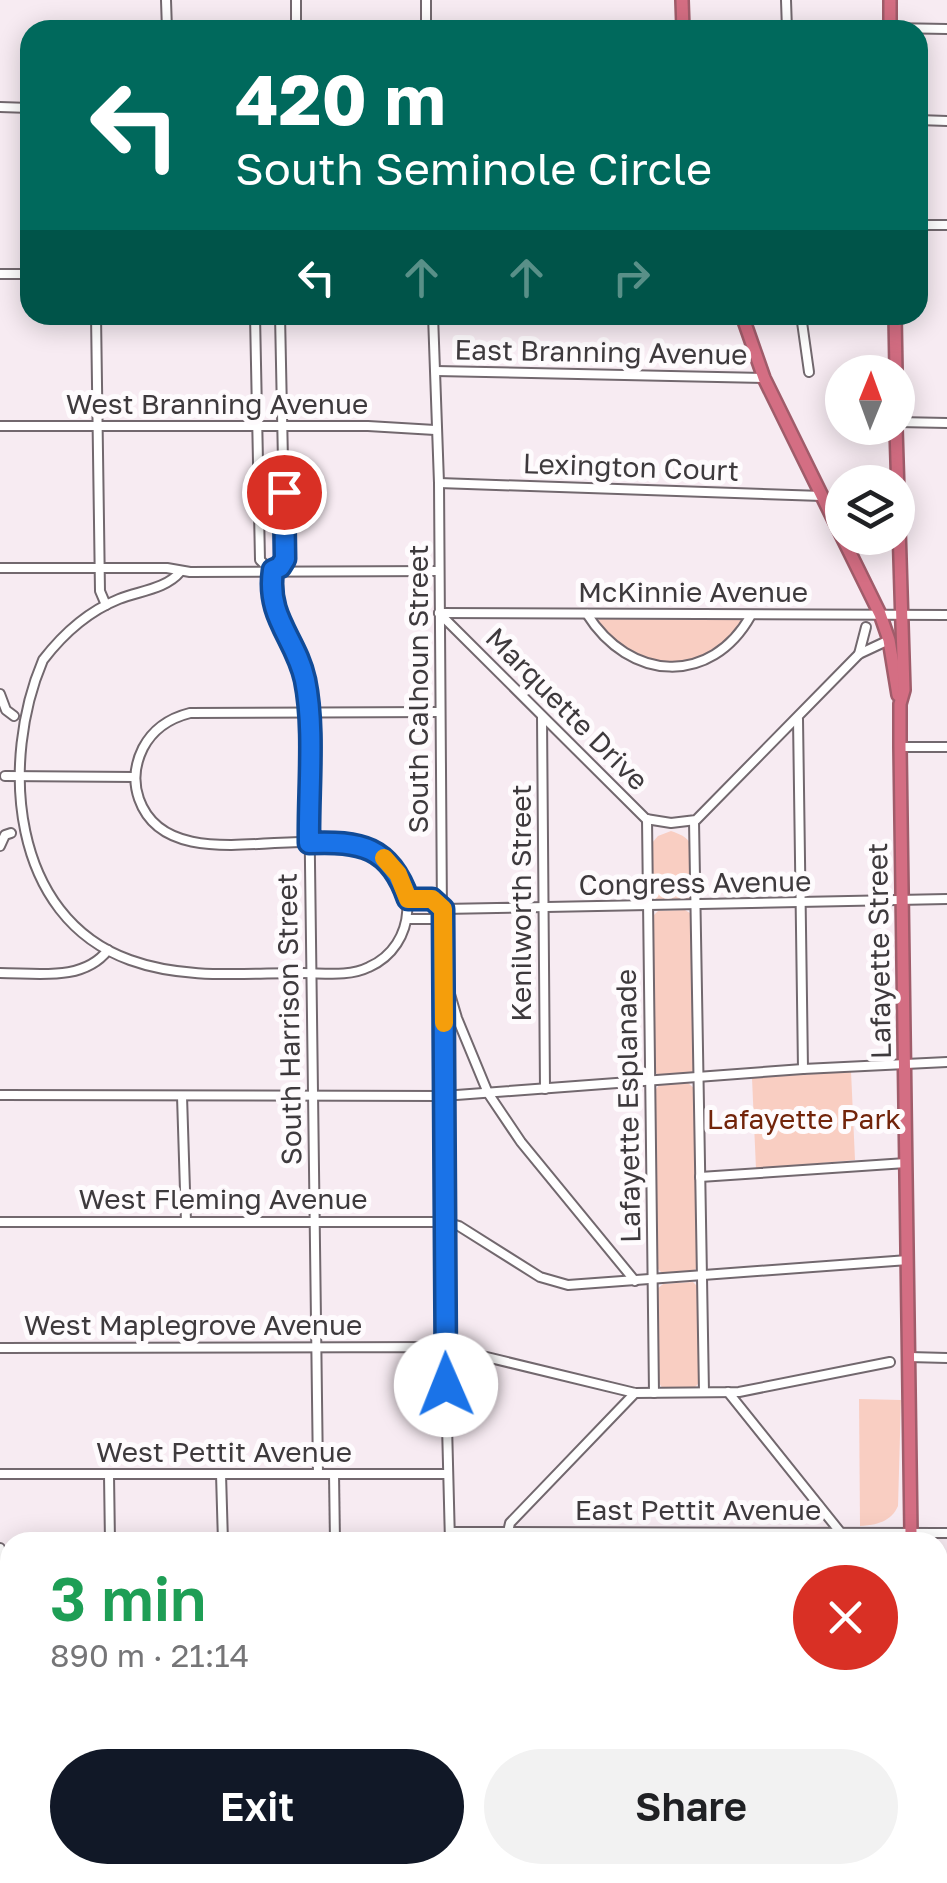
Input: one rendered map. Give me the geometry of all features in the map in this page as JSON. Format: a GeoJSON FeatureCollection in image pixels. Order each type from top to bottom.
{"type":"FeatureCollection","features":[{"type":"Feature","properties":{"kind":"highway"},"geometry":{"type":"LineString","coordinates":[[745,325],[764,378],[880,614],[889,640],[900,704]]}},
{"type":"Feature","properties":{"kind":"highway"},"geometry":{"type":"LineString","coordinates":[[895,325],[896,355]]}},
{"type":"Feature","properties":{"kind":"highway","name":"Lafayette Street"},"geometry":{"type":"LineString","coordinates":[[897,445],[904,690],[900,704],[900,747],[910,1532]]}},
{"type":"Feature","properties":{"kind":"street"},"geometry":{"type":"LineString","coordinates":[[96,325],[99,567],[100,591],[106,605]]}},
{"type":"Feature","properties":{"kind":"street","name":"South Harrison Street"},"geometry":{"type":"LineString","coordinates":[[255,325],[260,560],[264,567],[273,570],[285,559],[280,325]]}},
{"type":"Feature","properties":{"kind":"street","name":"South Calhoun Street"},"geometry":{"type":"LineString","coordinates":[[434,325],[439,483],[438,712],[450,1532]]}},
{"type":"Feature","properties":{"kind":"street"},"geometry":{"type":"LineString","coordinates":[[802,325],[808,372]]}},
{"type":"Feature","properties":{"kind":"street","name":"East Branning Avenue"},"geometry":{"type":"LineString","coordinates":[[436,371],[764,378]]}},
{"type":"Feature","properties":{"kind":"street"},"geometry":{"type":"LineString","coordinates":[[915,424],[947,422]]}},
{"type":"Feature","properties":{"kind":"street","name":"West Branning Avenue"},"geometry":{"type":"LineString","coordinates":[[0,426],[368,426],[435,430]]}},
{"type":"Feature","properties":{"kind":"street","name":"Lexington Court"},"geometry":{"type":"LineString","coordinates":[[439,483],[822,496]]}},
{"type":"Feature","properties":{"kind":"street"},"geometry":{"type":"LineString","coordinates":[[0,568],[439,571]]}},
{"type":"Feature","properties":{"kind":"street","name":"South Harrison Street"},"geometry":{"type":"LineString","coordinates":[[273,570],[275,611],[300,664],[308,712],[318,1474]]}},
{"type":"Feature","properties":{"kind":"street"},"geometry":{"type":"LineString","coordinates":[[12,726],[44,659],[70,631],[106,605],[166,584],[180,572]]}},
{"type":"Feature","properties":{"kind":"street","name":"McKinnie Avenue"},"geometry":{"type":"LineString","coordinates":[[439,614],[947,614]]}},
{"type":"Feature","properties":{"kind":"street","name":"Marquette Drive"},"geometry":{"type":"LineString","coordinates":[[439,614],[648,819],[671,823],[694,820]]}},
{"type":"Feature","properties":{"kind":"street"},"geometry":{"type":"LineString","coordinates":[[588,614],[616,650],[662,667],[688,665],[713,656],[732,642],[751,615]]}},
{"type":"Feature","properties":{"kind":"street"},"geometry":{"type":"LineString","coordinates":[[859,654],[866,627]]}},
{"type":"Feature","properties":{"kind":"street"},"geometry":{"type":"LineString","coordinates":[[704,1392],[694,820],[859,654],[889,640]]}},
{"type":"Feature","properties":{"kind":"street"},"geometry":{"type":"LineString","coordinates":[[0,694],[6,710],[14,716]]}},
{"type":"Feature","properties":{"kind":"street"},"geometry":{"type":"LineString","coordinates":[[23,860],[37,886],[84,934],[108,950],[148,966],[182,972],[351,973],[376,964],[394,948],[408,919],[408,899],[394,868],[378,853],[356,844],[202,843],[175,838],[155,824],[137,793],[139,758],[148,739],[182,714],[438,712]]}},
{"type":"Feature","properties":{"kind":"street","name":"Kenilworth Street"},"geometry":{"type":"LineString","coordinates":[[542,717],[545,1088]]}},
{"type":"Feature","properties":{"kind":"street"},"geometry":{"type":"LineString","coordinates":[[798,719],[803,1069]]}},
{"type":"Feature","properties":{"kind":"street"},"geometry":{"type":"LineString","coordinates":[[900,747],[947,748]]}},
{"type":"Feature","properties":{"kind":"street"},"geometry":{"type":"LineString","coordinates":[[5,764],[6,790]]}},
{"type":"Feature","properties":{"kind":"street"},"geometry":{"type":"LineString","coordinates":[[6,776],[135,777]]}},
{"type":"Feature","properties":{"kind":"street"},"geometry":{"type":"LineString","coordinates":[[8,819],[16,846]]}},
{"type":"Feature","properties":{"kind":"street","name":"Lafayette Esplanade"},"geometry":{"type":"LineString","coordinates":[[648,819],[654,1392]]}},
{"type":"Feature","properties":{"kind":"street"},"geometry":{"type":"LineString","coordinates":[[0,846],[5,835],[11,833]]}},
{"type":"Feature","properties":{"kind":"street"},"geometry":{"type":"LineString","coordinates":[[408,899],[432,899],[443,909],[432,918],[408,919]]}},
{"type":"Feature","properties":{"kind":"street","name":"Congress Avenue"},"geometry":{"type":"LineString","coordinates":[[443,909],[947,899]]}},
{"type":"Feature","properties":{"kind":"street"},"geometry":{"type":"LineString","coordinates":[[0,973],[81,970],[97,964],[108,950]]}},
{"type":"Feature","properties":{"kind":"street"},"geometry":{"type":"LineString","coordinates":[[444,970],[456,1018],[488,1093],[521,1142],[635,1281]]}},
{"type":"Feature","properties":{"kind":"street"},"geometry":{"type":"LineString","coordinates":[[444,1020],[456,1018]]}},
{"type":"Feature","properties":{"kind":"street"},"geometry":{"type":"LineString","coordinates":[[0,1096],[443,1096],[947,1062]]}},
{"type":"Feature","properties":{"kind":"street"},"geometry":{"type":"LineString","coordinates":[[182,1096],[186,1222]]}},
{"type":"Feature","properties":{"kind":"street"},"geometry":{"type":"LineString","coordinates":[[700,1177],[906,1163]]}},
{"type":"Feature","properties":{"kind":"street","name":"West Fleming Avenue"},"geometry":{"type":"LineString","coordinates":[[0,1222],[445,1222]]}},
{"type":"Feature","properties":{"kind":"street"},"geometry":{"type":"LineString","coordinates":[[445,1222],[554,1283],[589,1286],[908,1260]]}},
{"type":"Feature","properties":{"kind":"street","name":"West Maplegrove Avenue"},"geometry":{"type":"LineString","coordinates":[[0,1348],[445,1346],[634,1393],[728,1392],[890,1362]]}},
{"type":"Feature","properties":{"kind":"street"},"geometry":{"type":"LineString","coordinates":[[910,1357],[947,1358]]}},
{"type":"Feature","properties":{"kind":"street"},"geometry":{"type":"LineString","coordinates":[[728,1392],[839,1532]]}},
{"type":"Feature","properties":{"kind":"street"},"geometry":{"type":"LineString","coordinates":[[508,1532],[510,1522],[634,1393]]}},
{"type":"Feature","properties":{"kind":"street","name":"West Pettit Avenue"},"geometry":{"type":"LineString","coordinates":[[0,1474],[448,1474]]}},
{"type":"Feature","properties":{"kind":"street"},"geometry":{"type":"LineString","coordinates":[[109,1474],[110,1532]]}},
{"type":"Feature","properties":{"kind":"street"},"geometry":{"type":"LineString","coordinates":[[221,1474],[223,1532]]}},
{"type":"Feature","properties":{"kind":"street"},"geometry":{"type":"LineString","coordinates":[[334,1474],[335,1532]]}},
{"type":"Feature","properties":{"kind":"street","name":"East Pettit Avenue"},"geometry":{"type":"LineString","coordinates":[[450,1532],[508,1532]]}},
{"type":"Feature","properties":{"kind":"street"},"geometry":{"type":"LineString","coordinates":[[0,1548],[0,1674]]}},
{"type":"Feature","properties":{"kind":"green space"},"geometry":{"type":"Polygon","coordinates":[[[600,618],[742,622],[710,652],[670,662],[630,651],[613,639],[598,621],[600,618]]]}},
{"type":"Feature","properties":{"kind":"green space"},"geometry":{"type":"Polygon","coordinates":[[[671,831],[687,839],[693,850],[693,882],[688,901],[658,901],[652,897],[652,843],[671,831]]]}},
{"type":"Feature","properties":{"kind":"green space"},"geometry":{"type":"Polygon","coordinates":[[[685,910],[693,915],[695,1068],[690,1074],[660,1077],[654,1071],[652,917],[658,911],[685,910]]]}},
{"type":"Feature","properties":{"kind":"green space","name":"Lafayette Park"},"geometry":{"type":"Polygon","coordinates":[[[851,1071],[855,1160],[756,1169],[752,1078],[851,1071]]]}},
{"type":"Feature","properties":{"kind":"green space"},"geometry":{"type":"Polygon","coordinates":[[[688,1083],[695,1089],[698,1266],[692,1273],[664,1275],[656,1267],[654,1092],[659,1085],[688,1083]]]}},
{"type":"Feature","properties":{"kind":"green space"},"geometry":{"type":"Polygon","coordinates":[[[693,1282],[699,1288],[700,1382],[693,1389],[663,1389],[657,1380],[657,1289],[663,1284],[693,1282]]]}},
{"type":"Feature","properties":{"kind":"green space"},"geometry":{"type":"Polygon","coordinates":[[[859,1399],[901,1400],[898,1506],[882,1522],[860,1526],[859,1399]]]}},
{"type":"Feature","properties":{"kind":"slow traffic"},"geometry":{"type":"LineString","coordinates":[[384,858],[398,874],[408,899],[432,899],[443,909],[444,1023]]}},
{"type":"Feature","properties":{"kind":"route"},"geometry":{"type":"LineString","coordinates":[[284,492],[285,559],[273,570],[271,582],[280,627],[305,678],[309,843],[356,844],[374,852],[394,868],[408,899],[432,899],[443,909],[446,1385]]}}]}
